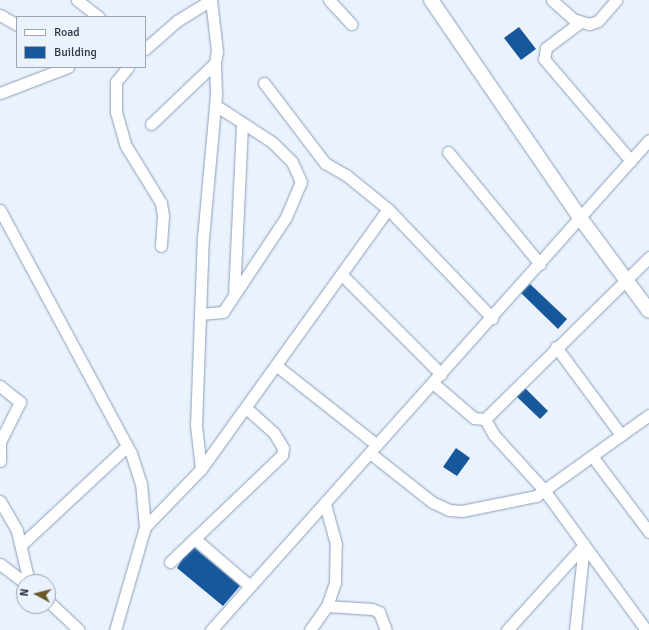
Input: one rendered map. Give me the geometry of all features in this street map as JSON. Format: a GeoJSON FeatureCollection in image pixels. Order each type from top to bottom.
{"type":"FeatureCollection","features":[{"type":"Feature","properties":{"kind":"street"},"geometry":{"type":"LineString","coordinates":[[77,0],[98,16]]}},
{"type":"Feature","properties":{"kind":"street"},"geometry":{"type":"LineString","coordinates":[[146,48],[159,35],[211,0],[217,51],[215,64],[215,105],[208,157],[200,314],[196,425],[201,469]]}},
{"type":"Feature","properties":{"kind":"street"},"geometry":{"type":"LineString","coordinates":[[329,0],[352,24]]}},
{"type":"Feature","properties":{"kind":"street"},"geometry":{"type":"LineString","coordinates":[[552,0],[580,23]]}},
{"type":"Feature","properties":{"kind":"street"},"geometry":{"type":"LineString","coordinates":[[616,0],[598,21],[580,23],[546,48],[544,59],[631,160]]}},
{"type":"Feature","properties":{"kind":"street"},"geometry":{"type":"LineString","coordinates":[[435,1],[581,219],[649,311]]}},
{"type":"Feature","properties":{"kind":"street"},"geometry":{"type":"LineString","coordinates":[[0,14],[16,24]]}},
{"type":"Feature","properties":{"kind":"street"},"geometry":{"type":"LineString","coordinates":[[146,40],[159,35]]}},
{"type":"Feature","properties":{"kind":"street"},"geometry":{"type":"LineString","coordinates":[[151,124],[215,64]]}},
{"type":"Feature","properties":{"kind":"street"},"geometry":{"type":"LineString","coordinates":[[127,68],[116,82],[116,112],[126,146],[161,203],[164,216],[161,246]]}},
{"type":"Feature","properties":{"kind":"street"},"geometry":{"type":"LineString","coordinates":[[0,93],[52,69]]}},
{"type":"Feature","properties":{"kind":"street"},"geometry":{"type":"LineString","coordinates":[[264,83],[325,163],[346,175],[388,209],[492,318]]}},
{"type":"Feature","properties":{"kind":"street"},"geometry":{"type":"LineString","coordinates":[[200,314],[218,314],[234,296],[286,217],[301,182],[292,162],[280,150],[215,105]]}},
{"type":"Feature","properties":{"kind":"street"},"geometry":{"type":"LineString","coordinates":[[234,296],[242,123]]}},
{"type":"Feature","properties":{"kind":"street"},"geometry":{"type":"LineString","coordinates":[[211,630],[581,219],[649,140]]}},
{"type":"Feature","properties":{"kind":"street"},"geometry":{"type":"LineString","coordinates":[[448,152],[540,264]]}},
{"type":"Feature","properties":{"kind":"street"},"geometry":{"type":"LineString","coordinates":[[145,527],[201,469],[278,366],[388,209]]}},
{"type":"Feature","properties":{"kind":"street"},"geometry":{"type":"LineString","coordinates":[[0,210],[127,446],[141,483],[145,527],[115,630]]}},
{"type":"Feature","properties":{"kind":"street"},"geometry":{"type":"LineString","coordinates":[[0,235],[8,226]]}},
{"type":"Feature","properties":{"kind":"street"},"geometry":{"type":"LineString","coordinates":[[433,383],[474,418],[485,418],[649,257]]}},
{"type":"Feature","properties":{"kind":"street"},"geometry":{"type":"LineString","coordinates":[[342,274],[441,374]]}},
{"type":"Feature","properties":{"kind":"street"},"geometry":{"type":"LineString","coordinates":[[556,347],[622,435]]}},
{"type":"Feature","properties":{"kind":"street"},"geometry":{"type":"LineString","coordinates":[[278,366],[374,449],[410,487],[450,510],[462,511],[536,496],[649,415]]}},
{"type":"Feature","properties":{"kind":"street"},"geometry":{"type":"LineString","coordinates":[[0,386],[20,402],[0,441],[0,461]]}},
{"type":"Feature","properties":{"kind":"street"},"geometry":{"type":"LineString","coordinates":[[170,562],[195,540],[282,455],[283,448],[274,433],[246,408]]}},
{"type":"Feature","properties":{"kind":"street"},"geometry":{"type":"LineString","coordinates":[[485,418],[494,435],[544,490],[646,630]]}},
{"type":"Feature","properties":{"kind":"street"},"geometry":{"type":"LineString","coordinates":[[21,545],[127,446]]}},
{"type":"Feature","properties":{"kind":"street"},"geometry":{"type":"LineString","coordinates":[[592,456],[649,532]]}},
{"type":"Feature","properties":{"kind":"street"},"geometry":{"type":"LineString","coordinates":[[0,501],[21,545],[27,574]]}},
{"type":"Feature","properties":{"kind":"street"},"geometry":{"type":"LineString","coordinates":[[310,630],[326,606],[335,584],[337,560],[334,531],[325,504]]}},
{"type":"Feature","properties":{"kind":"street"},"geometry":{"type":"LineString","coordinates":[[195,540],[250,586]]}},
{"type":"Feature","properties":{"kind":"street"},"geometry":{"type":"LineString","coordinates":[[507,630],[584,545]]}},
{"type":"Feature","properties":{"kind":"street"},"geometry":{"type":"LineString","coordinates":[[575,630],[584,545]]}},
{"type":"Feature","properties":{"kind":"street"},"geometry":{"type":"LineString","coordinates":[[0,564],[16,576]]}},
{"type":"Feature","properties":{"kind":"street"},"geometry":{"type":"LineString","coordinates":[[326,606],[372,609],[379,612],[386,630]]}},
{"type":"Feature","properties":{"kind":"street"},"geometry":{"type":"LineString","coordinates":[[56,610],[73,628]]}},
{"type":"Feature","properties":{"kind":"building"},"geometry":{"type":"Polygon","coordinates":[[[519,27],[536,49],[521,60],[504,38],[519,27]]]}},
{"type":"Feature","properties":{"kind":"building"},"geometry":{"type":"Polygon","coordinates":[[[530,284],[567,319],[558,329],[521,293],[530,284]]]}},
{"type":"Feature","properties":{"kind":"building"},"geometry":{"type":"Polygon","coordinates":[[[524,387],[548,411],[540,419],[516,396],[524,387]]]}},
{"type":"Feature","properties":{"kind":"building"},"geometry":{"type":"Polygon","coordinates":[[[456,448],[470,458],[457,476],[443,467],[456,448]]]}},
{"type":"Feature","properties":{"kind":"building"},"geometry":{"type":"Polygon","coordinates":[[[191,545],[240,586],[223,606],[177,568],[191,545]]]}}]}
